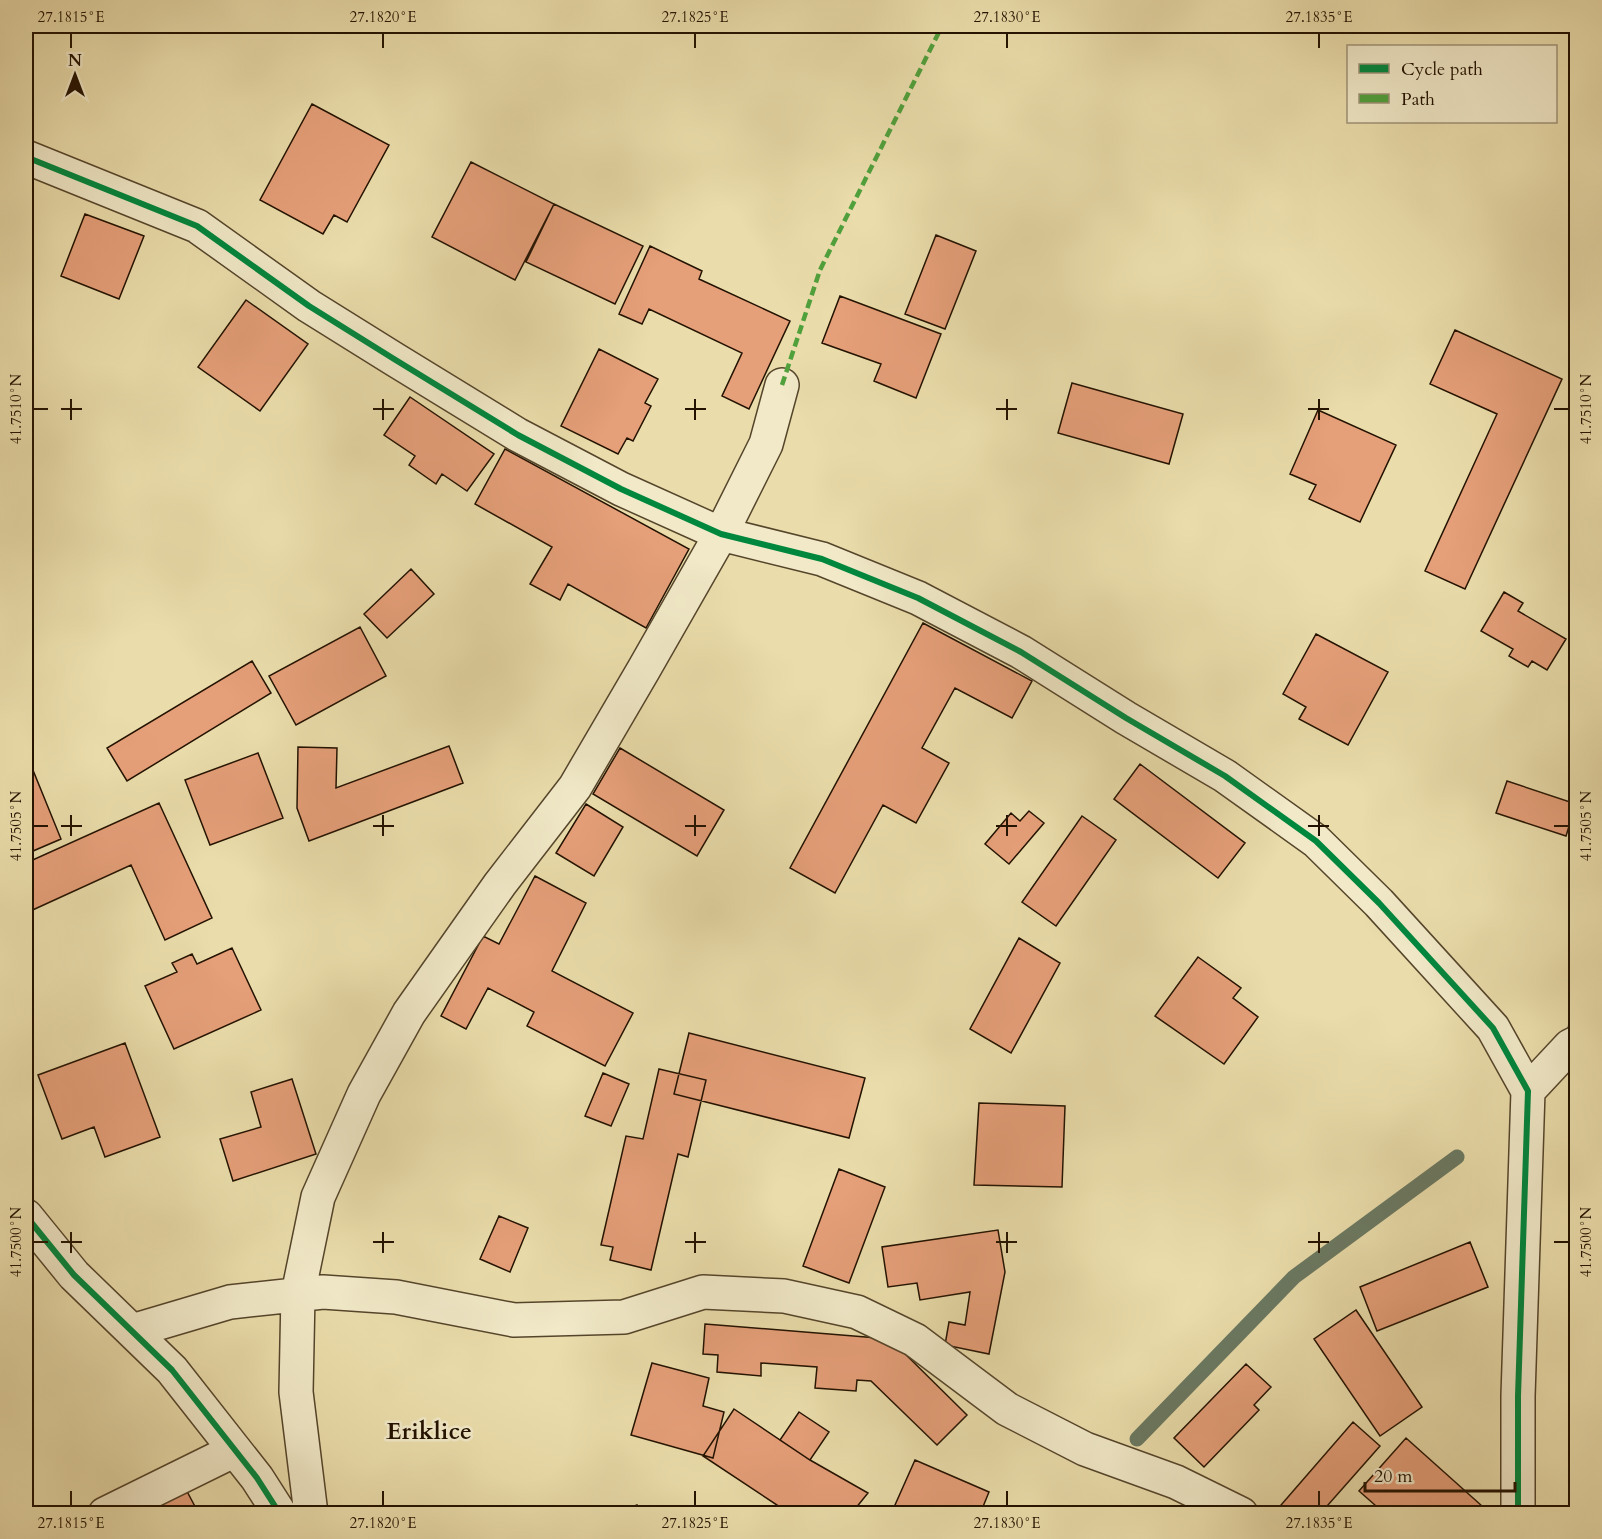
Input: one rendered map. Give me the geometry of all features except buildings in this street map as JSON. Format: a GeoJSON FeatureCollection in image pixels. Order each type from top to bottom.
{"type":"FeatureCollection","features":[{"type":"Feature","properties":{"kind":"street"},"geometry":{"type":"LineString","coordinates":[[26,157],[197,226],[309,306],[519,435],[621,489],[721,534],[822,559],[918,598],[1021,652],[1126,718],[1225,776],[1316,841],[1379,903],[1494,1028],[1528,1091],[1518,1396],[1518,1514]]}},
{"type":"Feature","properties":{"kind":"street"},"geometry":{"type":"LineString","coordinates":[[311,1514],[296,1392],[298,1294],[318,1197],[364,1094],[409,1013],[500,884],[575,787],[721,534],[765,444],[782,385]]}},
{"type":"Feature","properties":{"kind":"street"},"geometry":{"type":"LineString","coordinates":[[1528,1091],[1570,1046],[1576,1043]]}},
{"type":"Feature","properties":{"kind":"street"},"geometry":{"type":"LineString","coordinates":[[26,1216],[74,1275],[172,1370],[235,1450],[280,1514]]}},
{"type":"Feature","properties":{"kind":"street"},"geometry":{"type":"LineString","coordinates":[[132,1331],[230,1302],[323,1292],[396,1297],[514,1320],[624,1317],[702,1292],[784,1296],[857,1312],[915,1340],[1007,1409],[1085,1449],[1176,1482],[1241,1514]]}},
{"type":"Feature","properties":{"kind":"street"},"geometry":{"type":"LineString","coordinates":[[105,1514],[235,1450]]}},
{"type":"Feature","properties":{"kind":"waterway"},"geometry":{"type":"LineString","coordinates":[[1137,1439],[1294,1277],[1457,1157]]}},
{"type":"Feature","properties":{"kind":"marked path"},"geometry":{"type":"LineString","coordinates":[[782,385],[820,270],[942,26]]}},
{"type":"Feature","properties":{"kind":"cycle path"},"geometry":{"type":"LineString","coordinates":[[26,157],[197,226],[309,306],[394,359],[518,435],[621,489],[721,534],[822,559],[918,598],[1021,652],[1126,718],[1225,776],[1316,841],[1379,903],[1493,1028],[1528,1091],[1518,1396],[1518,1514]]}},
{"type":"Feature","properties":{"kind":"cycle path"},"geometry":{"type":"LineString","coordinates":[[26,1216],[74,1275],[172,1370],[257,1478],[280,1514]]}},
{"type":"Feature","properties":{"kind":"district","name":"Eriklice"},"geometry":{"type":"Point","coordinates":[429,1431]}}]}
